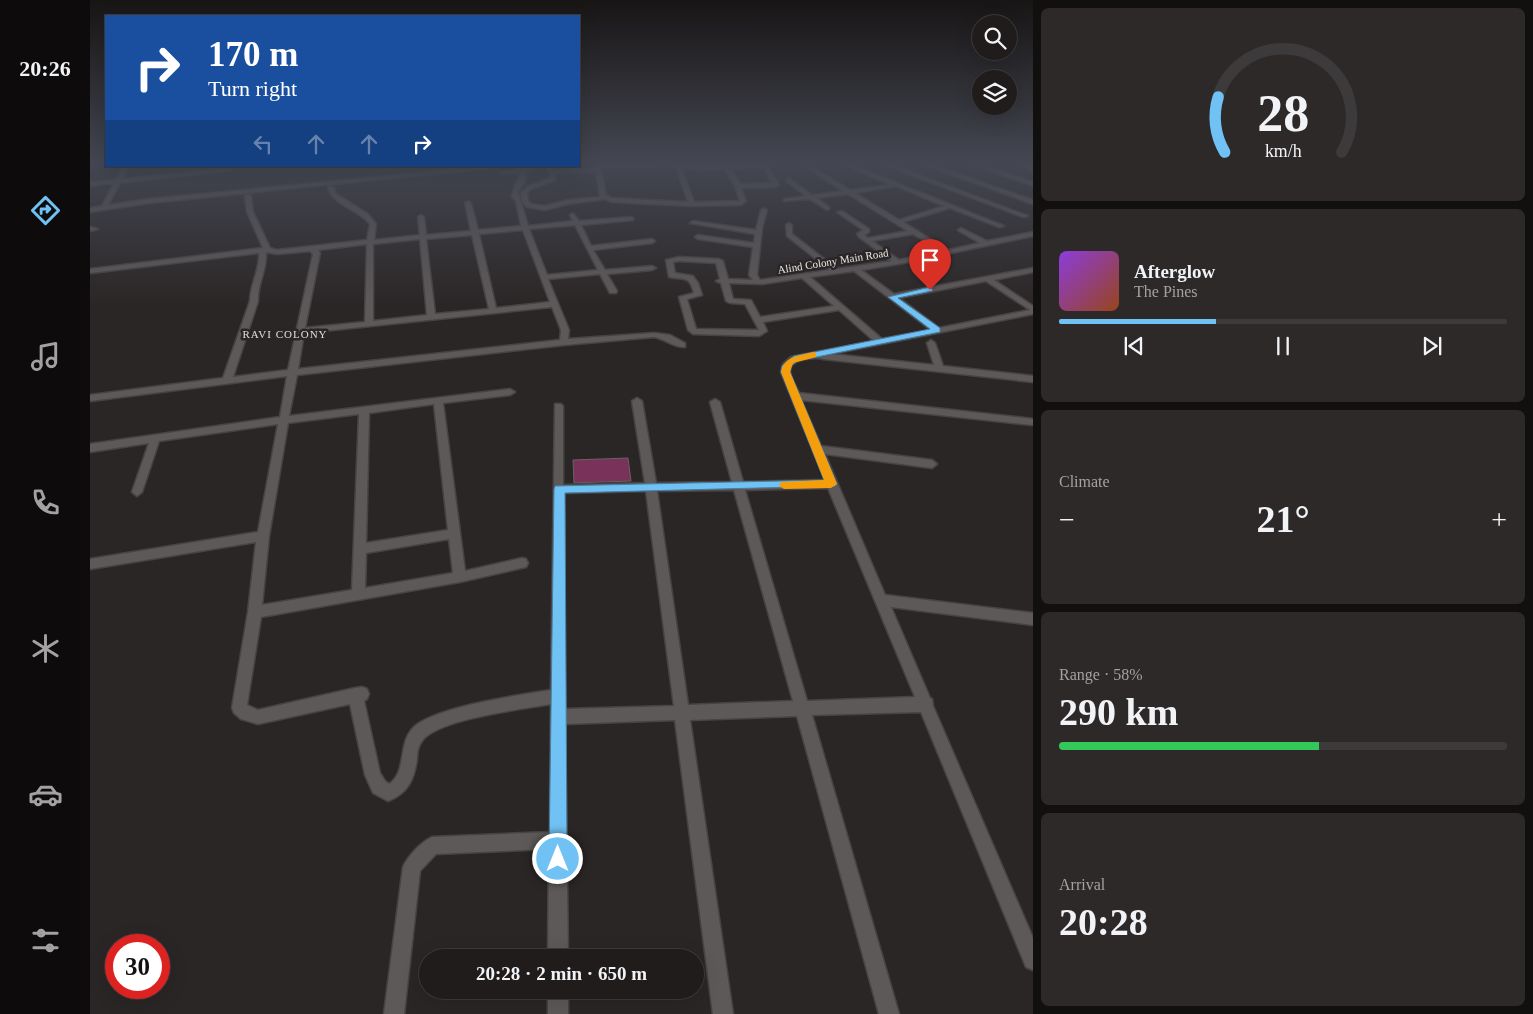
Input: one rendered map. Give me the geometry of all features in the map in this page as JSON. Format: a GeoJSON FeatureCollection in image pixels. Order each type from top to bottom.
{"type":"FeatureCollection","features":[{"type":"Feature","properties":{"kind":"street"},"geometry":{"type":"LineString","coordinates":[[227,380],[254,301],[254,288],[259,279],[265,250],[250,210]]}},
{"type":"Feature","properties":{"kind":"street"},"geometry":{"type":"LineString","coordinates":[[357,210],[372,221],[369,323]]}},
{"type":"Feature","properties":{"kind":"street"},"geometry":{"type":"LineString","coordinates":[[470,210],[493,310]]}},
{"type":"Feature","properties":{"kind":"street"},"geometry":{"type":"LineString","coordinates":[[521,210],[525,228],[565,330],[564,342]]}},
{"type":"Feature","properties":{"kind":"street"},"geometry":{"type":"LineString","coordinates":[[756,280],[753,275],[758,230],[764,210]]}},
{"type":"Feature","properties":{"kind":"street"},"geometry":{"type":"LineString","coordinates":[[878,210],[947,252]]}},
{"type":"Feature","properties":{"kind":"street"},"geometry":{"type":"LineString","coordinates":[[897,222],[936,210]]}},
{"type":"Feature","properties":{"kind":"street"},"geometry":{"type":"LineString","coordinates":[[961,210],[1001,226]]}},
{"type":"Feature","properties":{"kind":"street"},"geometry":{"type":"LineString","coordinates":[[1009,210],[1025,216]]}},
{"type":"Feature","properties":{"kind":"street"},"geometry":{"type":"LineString","coordinates":[[840,212],[868,232],[859,234],[898,262]]}},
{"type":"Feature","properties":{"kind":"street"},"geometry":{"type":"LineString","coordinates":[[573,215],[613,291]]}},
{"type":"Feature","properties":{"kind":"street"},"geometry":{"type":"LineString","coordinates":[[421,217],[431,317]]}},
{"type":"Feature","properties":{"kind":"street"},"geometry":{"type":"LineString","coordinates":[[90,271],[265,250],[277,252],[631,219]]}},
{"type":"Feature","properties":{"kind":"street"},"geometry":{"type":"LineString","coordinates":[[694,221],[758,230]]}},
{"type":"Feature","properties":{"kind":"street"},"geometry":{"type":"LineString","coordinates":[[789,225],[789,235],[837,272]]}},
{"type":"Feature","properties":{"kind":"street"},"geometry":{"type":"LineString","coordinates":[[960,230],[985,243]]}},
{"type":"Feature","properties":{"kind":"street"},"geometry":{"type":"LineString","coordinates":[[871,239],[915,232]]}},
{"type":"Feature","properties":{"kind":"street","name":"Alind Colony Main Road"},"geometry":{"type":"LineString","coordinates":[[723,281],[805,277],[898,262],[1033,234]]}},
{"type":"Feature","properties":{"kind":"street"},"geometry":{"type":"LineString","coordinates":[[698,237],[757,245]]}},
{"type":"Feature","properties":{"kind":"street"},"geometry":{"type":"LineString","coordinates":[[590,248],[652,241]]}},
{"type":"Feature","properties":{"kind":"street"},"geometry":{"type":"LineString","coordinates":[[312,249],[317,254],[300,331],[263,536],[255,612],[239,708],[246,714],[258,717],[359,695],[373,775],[380,787],[388,793],[396,790],[403,781],[416,734],[424,728],[435,722],[454,717],[558,696]]}},
{"type":"Feature","properties":{"kind":"street"},"geometry":{"type":"LineString","coordinates":[[679,258],[717,260],[720,263],[723,281],[730,301],[748,302],[758,320],[763,332],[759,334],[696,332],[692,330],[683,297],[698,295],[694,278],[672,275],[669,260],[679,258]]}},
{"type":"Feature","properties":{"kind":"street"},"geometry":{"type":"LineString","coordinates":[[544,277],[652,268]]}},
{"type":"Feature","properties":{"kind":"street"},"geometry":{"type":"LineString","coordinates":[[856,269],[937,330]]}},
{"type":"Feature","properties":{"kind":"street"},"geometry":{"type":"LineString","coordinates":[[892,297],[1033,270]]}},
{"type":"Feature","properties":{"kind":"street"},"geometry":{"type":"LineString","coordinates":[[805,277],[879,341]]}},
{"type":"Feature","properties":{"kind":"street"},"geometry":{"type":"LineString","coordinates":[[988,279],[1033,311]]}},
{"type":"Feature","properties":{"kind":"street"},"geometry":{"type":"LineString","coordinates":[[300,331],[555,304]]}},
{"type":"Feature","properties":{"kind":"street"},"geometry":{"type":"LineString","coordinates":[[758,320],[840,308]]}},
{"type":"Feature","properties":{"kind":"street"},"geometry":{"type":"LineString","coordinates":[[1033,311],[794,359],[786,366],[785,372],[816,449],[927,704],[1033,960]]}},
{"type":"Feature","properties":{"kind":"street"},"geometry":{"type":"LineString","coordinates":[[90,398],[293,372],[564,342],[654,335],[667,337],[682,345]]}},
{"type":"Feature","properties":{"kind":"street"},"geometry":{"type":"LineString","coordinates":[[931,343],[940,370]]}},
{"type":"Feature","properties":{"kind":"street"},"geometry":{"type":"LineString","coordinates":[[814,355],[1033,379]]}},
{"type":"Feature","properties":{"kind":"street"},"geometry":{"type":"LineString","coordinates":[[90,448],[284,420],[364,412],[510,392]]}},
{"type":"Feature","properties":{"kind":"street"},"geometry":{"type":"LineString","coordinates":[[795,396],[1033,422]]}},
{"type":"Feature","properties":{"kind":"street"},"geometry":{"type":"LineString","coordinates":[[438,401],[460,576]]}},
{"type":"Feature","properties":{"kind":"street"},"geometry":{"type":"LineString","coordinates":[[637,401],[651,487],[723,1014]]}},
{"type":"Feature","properties":{"kind":"street"},"geometry":{"type":"LineString","coordinates":[[715,402],[889,1014]]}},
{"type":"Feature","properties":{"kind":"street"},"geometry":{"type":"LineString","coordinates":[[558,406],[558,949]]}},
{"type":"Feature","properties":{"kind":"street"},"geometry":{"type":"LineString","coordinates":[[358,594],[364,412]]}},
{"type":"Feature","properties":{"kind":"street"},"geometry":{"type":"LineString","coordinates":[[137,492],[155,439]]}},
{"type":"Feature","properties":{"kind":"street"},"geometry":{"type":"LineString","coordinates":[[816,449],[932,464]]}},
{"type":"Feature","properties":{"kind":"street"},"geometry":{"type":"LineString","coordinates":[[559,489],[831,484]]}},
{"type":"Feature","properties":{"kind":"street"},"geometry":{"type":"LineString","coordinates":[[360,549],[454,534]]}},
{"type":"Feature","properties":{"kind":"street"},"geometry":{"type":"LineString","coordinates":[[90,564],[263,536]]}},
{"type":"Feature","properties":{"kind":"street"},"geometry":{"type":"LineString","coordinates":[[255,612],[460,576],[522,563]]}},
{"type":"Feature","properties":{"kind":"street"},"geometry":{"type":"LineString","coordinates":[[882,600],[1033,619]]}},
{"type":"Feature","properties":{"kind":"street"},"geometry":{"type":"LineString","coordinates":[[558,717],[927,704]]}},
{"type":"Feature","properties":{"kind":"street"},"geometry":{"type":"LineString","coordinates":[[394,1014],[412,866],[432,846],[558,840]]}},
{"type":"Feature","properties":{"kind":"street"},"geometry":{"type":"LineString","coordinates":[[558,999],[558,1014]]}},
{"type":"Feature","properties":{"kind":"building"},"geometry":{"type":"Polygon","coordinates":[[[628,458],[631,481],[574,483],[573,460],[628,458]]]}},
{"type":"Feature","properties":{"kind":"slow traffic"},"geometry":{"type":"LineString","coordinates":[[784,485],[831,484],[785,372],[786,366],[790,361],[813,355]]}},
{"type":"Feature","properties":{"kind":"district","name":"RAVI COLONY"},"geometry":{"type":"Point","coordinates":[285,334]}},
{"type":"Feature","properties":{"kind":"route"},"geometry":{"type":"LineString","coordinates":[[558,859],[559,489],[831,484],[785,372],[786,366],[794,359],[937,330],[892,297],[930,290]]}}]}
